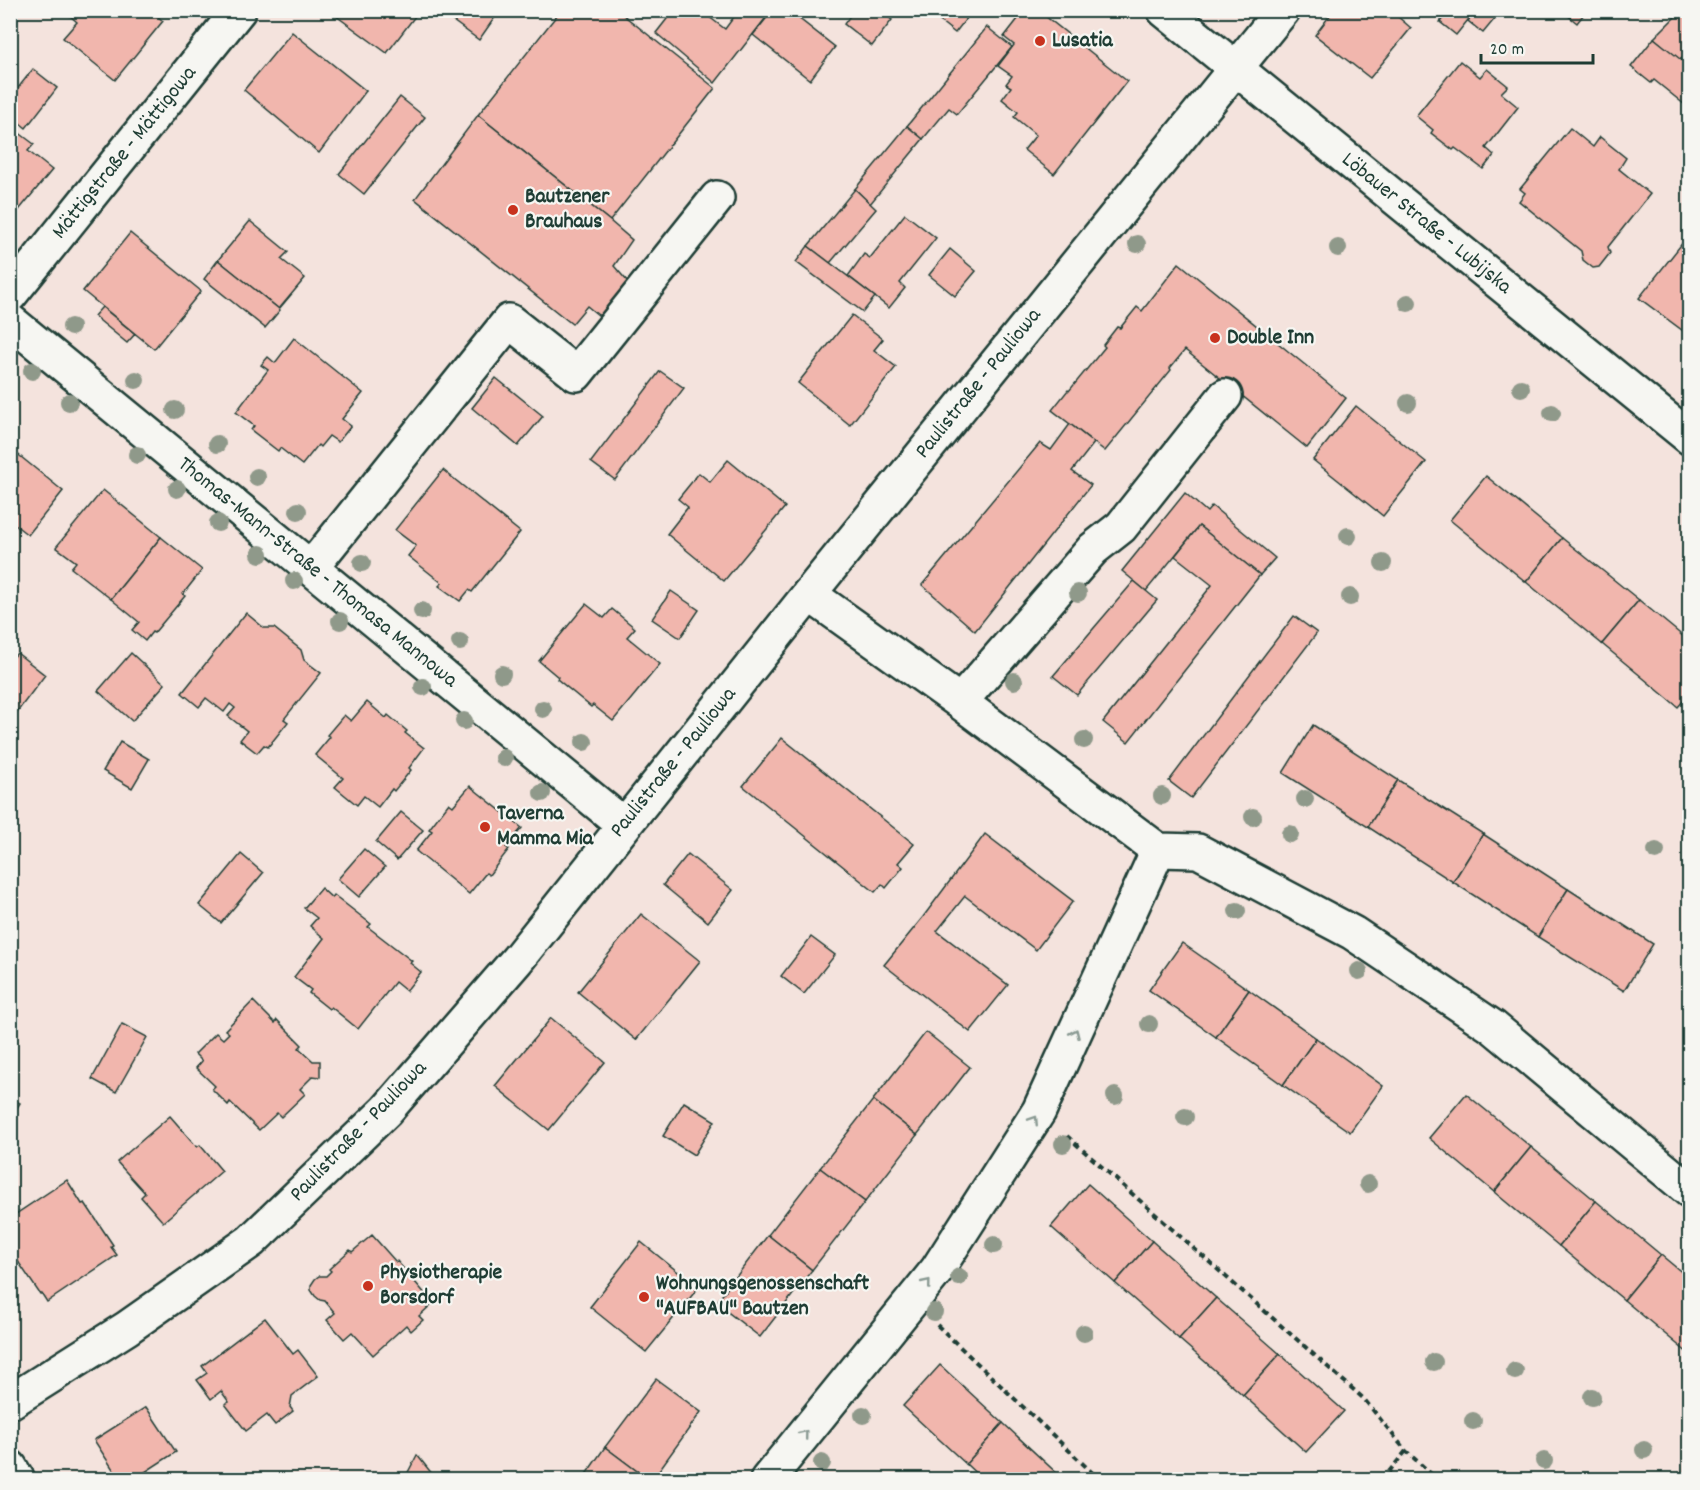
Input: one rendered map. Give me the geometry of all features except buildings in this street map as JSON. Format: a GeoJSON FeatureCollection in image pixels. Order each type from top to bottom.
{"type":"FeatureCollection","features":[{"type":"Feature","properties":{"kind":"street","name":"Mättigstraße - Mättigowa"},"geometry":{"type":"LineString","coordinates":[[10,295],[239,10]]}},
{"type":"Feature","properties":{"kind":"street","name":"Löbauer Straße - Lubijska"},"geometry":{"type":"LineString","coordinates":[[1164,10],[1689,438]]}},
{"type":"Feature","properties":{"kind":"street","name":"Paulistraße - Pauliowa"},"geometry":{"type":"LineString","coordinates":[[10,1402],[127,1328],[251,1241],[386,1111],[517,960],[809,594],[1283,10]]}},
{"type":"Feature","properties":{"kind":"street"},"geometry":{"type":"LineString","coordinates":[[311,568],[509,321],[576,375],[717,198]]}},
{"type":"Feature","properties":{"kind":"street","name":"Thomas-Mann-Straße - Thomasa Mannowa"},"geometry":{"type":"LineString","coordinates":[[10,321],[624,825]]}},
{"type":"Feature","properties":{"kind":"street"},"geometry":{"type":"LineString","coordinates":[[960,702],[1093,549],[1121,527],[1225,396]]}},
{"type":"Feature","properties":{"kind":"street"},"geometry":{"type":"LineString","coordinates":[[809,594],[960,702],[1158,850],[1197,851],[1353,933],[1493,1027],[1689,1191]]}},
{"type":"Feature","properties":{"kind":"street"},"geometry":{"type":"LineString","coordinates":[[767,1479],[938,1270],[1039,1111],[1158,850]]}},
{"type":"Feature","properties":{"kind":"street"},"geometry":{"type":"LineString","coordinates":[[10,1467],[18,1479]]}},
{"type":"Feature","properties":{"kind":"path"},"geometry":{"type":"LineString","coordinates":[[1039,1111],[1364,1400],[1406,1451],[1438,1479]]}},
{"type":"Feature","properties":{"kind":"path"},"geometry":{"type":"LineString","coordinates":[[912,1301],[1100,1479]]}},
{"type":"Feature","properties":{"kind":"path"},"geometry":{"type":"LineString","coordinates":[[1382,1479],[1406,1451]]}},
{"type":"Feature","properties":{"kind":"place","name":"Lusatia"},"geometry":{"type":"Point","coordinates":[1040,41]}},
{"type":"Feature","properties":{"kind":"place","name":"Bautzener Brauhaus"},"geometry":{"type":"Point","coordinates":[513,210]}},
{"type":"Feature","properties":{"kind":"place","name":"Double Inn"},"geometry":{"type":"Point","coordinates":[1215,338]}},
{"type":"Feature","properties":{"kind":"place","name":"Taverna Mamma Mia"},"geometry":{"type":"Point","coordinates":[485,827]}},
{"type":"Feature","properties":{"kind":"place","name":"Physiotherapie Borsdorf"},"geometry":{"type":"Point","coordinates":[368,1286]}},
{"type":"Feature","properties":{"kind":"place","name":"Wohnungsgenossenschaft \"AUFBAU\" Bautzen"},"geometry":{"type":"Point","coordinates":[644,1297]}}]}
